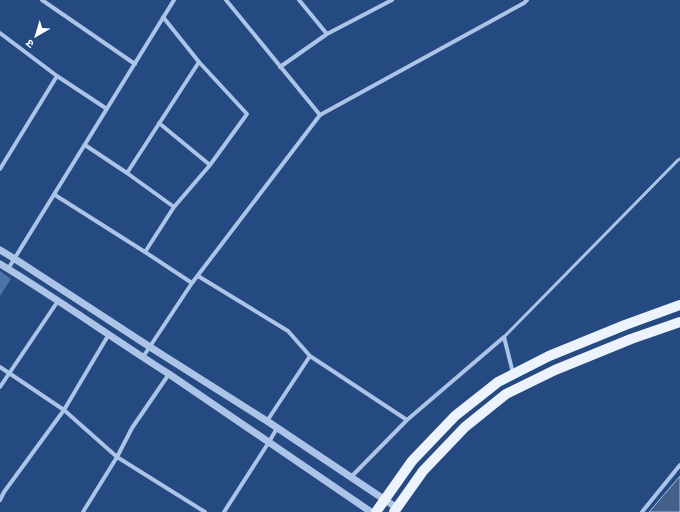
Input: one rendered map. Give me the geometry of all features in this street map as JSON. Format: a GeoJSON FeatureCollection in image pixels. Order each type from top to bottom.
{"type":"FeatureCollection","features":[{"type":"Feature","properties":{"kind":"main road"},"geometry":{"type":"LineString","coordinates":[[376,512],[412,461],[455,416],[498,382],[556,354],[625,325],[680,305]]}},
{"type":"Feature","properties":{"kind":"main road"},"geometry":{"type":"LineString","coordinates":[[396,510],[423,471],[465,427],[506,394],[555,370],[631,339],[680,322]]}},
{"type":"Feature","properties":{"kind":"street"},"geometry":{"type":"LineString","coordinates":[[42,0],[135,64]]}},
{"type":"Feature","properties":{"kind":"street"},"geometry":{"type":"LineString","coordinates":[[8,269],[174,0]]}},
{"type":"Feature","properties":{"kind":"street"},"geometry":{"type":"LineString","coordinates":[[226,0],[320,115]]}},
{"type":"Feature","properties":{"kind":"street"},"geometry":{"type":"LineString","coordinates":[[299,0],[326,34]]}},
{"type":"Feature","properties":{"kind":"street"},"geometry":{"type":"LineString","coordinates":[[280,67],[326,34],[392,0]]}},
{"type":"Feature","properties":{"kind":"street"},"geometry":{"type":"LineString","coordinates":[[143,358],[192,284],[320,115],[517,7],[527,0]]}},
{"type":"Feature","properties":{"kind":"street"},"geometry":{"type":"LineString","coordinates":[[145,252],[174,207],[210,165],[247,114],[199,62],[163,17]]}},
{"type":"Feature","properties":{"kind":"street"},"geometry":{"type":"LineString","coordinates":[[0,33],[57,76],[107,109]]}},
{"type":"Feature","properties":{"kind":"street"},"geometry":{"type":"LineString","coordinates":[[127,173],[199,62]]}},
{"type":"Feature","properties":{"kind":"street"},"geometry":{"type":"LineString","coordinates":[[0,169],[57,76]]}},
{"type":"Feature","properties":{"kind":"street"},"geometry":{"type":"LineString","coordinates":[[159,123],[210,165]]}},
{"type":"Feature","properties":{"kind":"street"},"geometry":{"type":"LineString","coordinates":[[85,145],[174,207]]}},
{"type":"Feature","properties":{"kind":"street"},"geometry":{"type":"LineString","coordinates":[[55,195],[145,252],[192,284]]}},
{"type":"Feature","properties":{"kind":"street"},"geometry":{"type":"LineString","coordinates":[[0,250],[267,421],[385,499],[396,510]]}},
{"type":"Feature","properties":{"kind":"street"},"geometry":{"type":"LineString","coordinates":[[0,264],[58,300],[169,374],[371,512]]}},
{"type":"Feature","properties":{"kind":"street"},"geometry":{"type":"LineString","coordinates":[[198,276],[288,331],[310,356],[407,420]]}},
{"type":"Feature","properties":{"kind":"street"},"geometry":{"type":"LineString","coordinates":[[0,388],[58,300]]}},
{"type":"Feature","properties":{"kind":"street"},"geometry":{"type":"LineString","coordinates":[[0,500],[4,492],[64,410],[109,334]]}},
{"type":"Feature","properties":{"kind":"street"},"geometry":{"type":"LineString","coordinates":[[351,477],[407,420],[504,337],[514,374]]}},
{"type":"Feature","properties":{"kind":"street"},"geometry":{"type":"LineString","coordinates":[[267,421],[310,356]]}},
{"type":"Feature","properties":{"kind":"street"},"geometry":{"type":"LineString","coordinates":[[0,367],[64,410],[117,457],[205,512]]}},
{"type":"Feature","properties":{"kind":"street"},"geometry":{"type":"LineString","coordinates":[[83,512],[117,457],[132,428],[169,374]]}},
{"type":"Feature","properties":{"kind":"street"},"geometry":{"type":"LineString","coordinates":[[224,512],[277,428]]}},
{"type":"Feature","properties":{"kind":"street"},"geometry":{"type":"LineString","coordinates":[[642,512],[680,466]]}},
{"type":"Feature","properties":{"kind":"lane"},"geometry":{"type":"LineString","coordinates":[[504,337],[680,159]]}},
{"type":"Feature","properties":{"kind":"water"},"geometry":{"type":"Polygon","coordinates":[[[680,476],[680,512],[649,512],[680,476]]]}},
{"type":"Feature","properties":{"kind":"building"},"geometry":{"type":"Polygon","coordinates":[[[0,271],[11,279],[0,296],[0,271]]]}}]}
